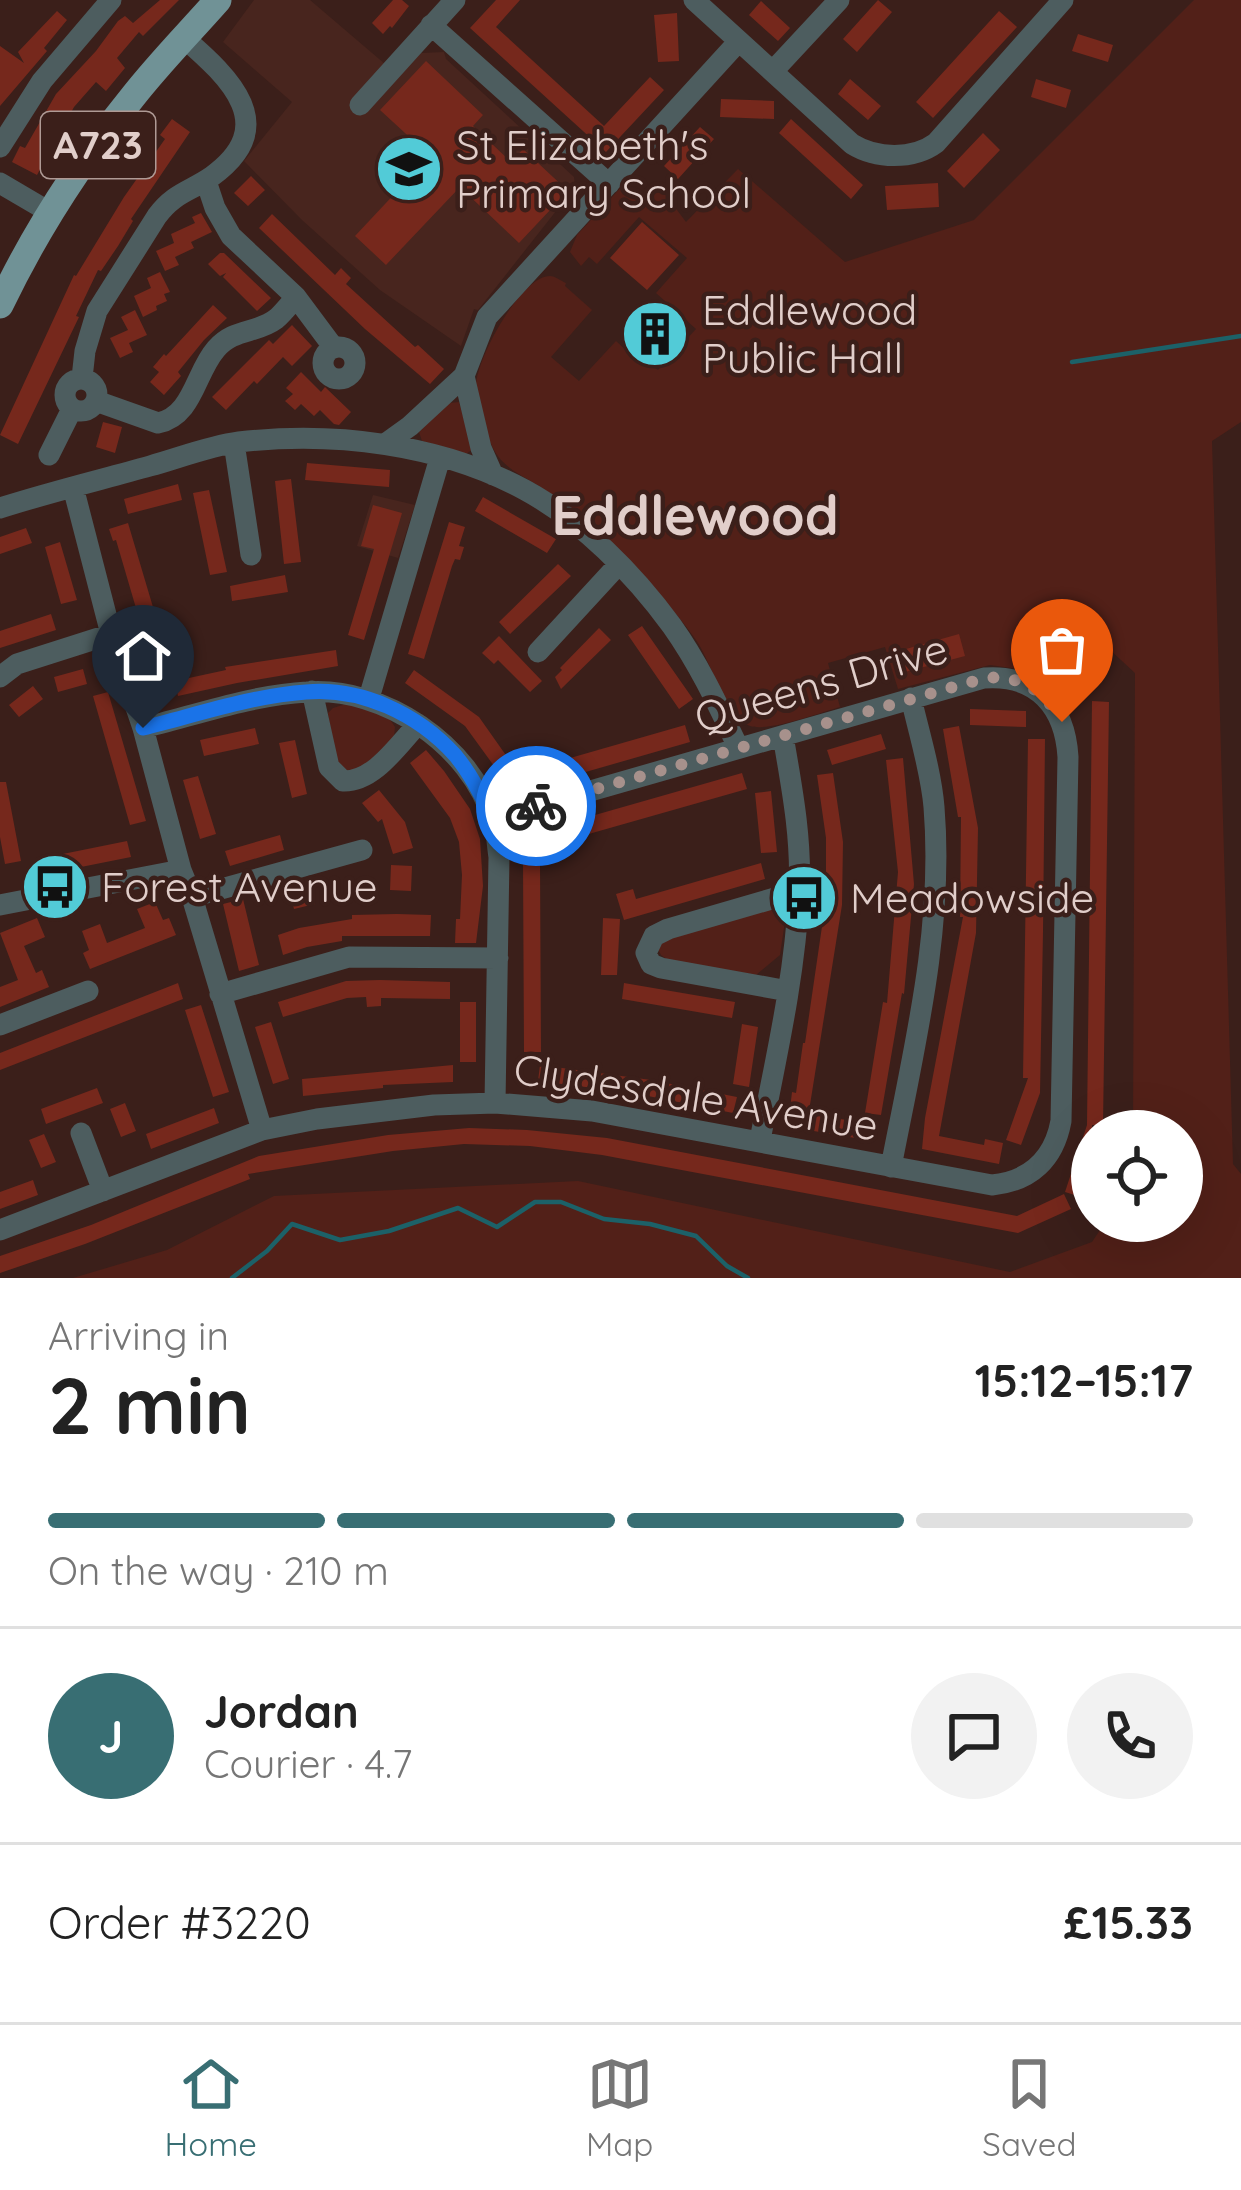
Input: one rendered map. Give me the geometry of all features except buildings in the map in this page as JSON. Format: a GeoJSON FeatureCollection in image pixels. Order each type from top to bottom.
{"type":"FeatureCollection","features":[{"type":"Feature","properties":{"kind":"main road","name":"A723"},"geometry":{"type":"LineString","coordinates":[[0,305],[51,213],[131,98],[218,0]]}},
{"type":"Feature","properties":{"kind":"street"},"geometry":{"type":"LineString","coordinates":[[0,147],[42,81],[104,8],[78,0]]}},
{"type":"Feature","properties":{"kind":"street"},"geometry":{"type":"LineString","coordinates":[[360,105],[454,0]]}},
{"type":"Feature","properties":{"kind":"street"},"geometry":{"type":"LineString","coordinates":[[694,0],[852,144],[888,155],[926,151],[1063,0]]}},
{"type":"Feature","properties":{"kind":"street"},"geometry":{"type":"LineString","coordinates":[[773,71],[838,0]]}},
{"type":"Feature","properties":{"kind":"street"},"geometry":{"type":"LineString","coordinates":[[431,26],[609,184]]}},
{"type":"Feature","properties":{"kind":"street"},"geometry":{"type":"LineString","coordinates":[[82,378],[97,311],[167,203],[206,181],[232,156],[242,137],[241,99],[224,73],[184,38]]}},
{"type":"Feature","properties":{"kind":"street"},"geometry":{"type":"LineString","coordinates":[[385,444],[464,376],[487,316],[739,41]]}},
{"type":"Feature","properties":{"kind":"street"},"geometry":{"type":"LineString","coordinates":[[206,181],[231,236],[296,297],[334,348]]}},
{"type":"Feature","properties":{"kind":"street"},"geometry":{"type":"LineString","coordinates":[[0,183],[51,213]]}},
{"type":"Feature","properties":{"kind":"street"},"geometry":{"type":"LineString","coordinates":[[96,401],[158,423],[167,421],[187,403],[201,369],[226,339],[276,319],[296,297]]}},
{"type":"Feature","properties":{"kind":"street"},"geometry":{"type":"LineString","coordinates":[[464,376],[481,448],[493,475]]}},
{"type":"Feature","properties":{"kind":"street"},"geometry":{"type":"LineString","coordinates":[[82,378],[96,389],[96,401],[83,411],[72,410],[64,393],[70,382],[82,378]]}},
{"type":"Feature","properties":{"kind":"street"},"geometry":{"type":"LineString","coordinates":[[49,455],[72,410]]}},
{"type":"Feature","properties":{"kind":"street"},"geometry":{"type":"LineString","coordinates":[[0,508],[234,443],[289,439],[385,444],[493,475],[528,491],[562,515],[619,564],[672,626],[704,675],[738,747]]}},
{"type":"Feature","properties":{"kind":"street"},"geometry":{"type":"LineString","coordinates":[[234,443],[251,555]]}},
{"type":"Feature","properties":{"kind":"street"},"geometry":{"type":"LineString","coordinates":[[369,698],[440,458]]}},
{"type":"Feature","properties":{"kind":"street"},"geometry":{"type":"LineString","coordinates":[[73,487],[111,634],[262,1130]]}},
{"type":"Feature","properties":{"kind":"street"},"geometry":{"type":"LineString","coordinates":[[538,652],[619,564]]}},
{"type":"Feature","properties":{"kind":"street"},"geometry":{"type":"LineString","coordinates":[[0,677],[17,664],[111,634]]}},
{"type":"Feature","properties":{"kind":"street","name":"Queens Drive"},"geometry":{"type":"LineString","coordinates":[[493,819],[985,678],[1014,679],[1044,696],[1067,735],[1061,1121],[1052,1148],[1036,1171]]}},
{"type":"Feature","properties":{"kind":"street"},"geometry":{"type":"LineString","coordinates":[[312,691],[326,759],[335,776],[344,781],[371,772],[418,724]]}},
{"type":"Feature","properties":{"kind":"street"},"geometry":{"type":"LineString","coordinates":[[143,728],[312,691],[369,698],[418,724],[455,756],[493,819],[499,856],[495,1103]]}},
{"type":"Feature","properties":{"kind":"street"},"geometry":{"type":"LineString","coordinates":[[891,1167],[923,1004],[937,902],[934,803],[911,698]]}},
{"type":"Feature","properties":{"kind":"street"},"geometry":{"type":"LineString","coordinates":[[760,1140],[788,992],[800,891],[798,826],[783,736]]}},
{"type":"Feature","properties":{"kind":"street"},"geometry":{"type":"LineString","coordinates":[[192,897],[362,850]]}},
{"type":"Feature","properties":{"kind":"street"},"geometry":{"type":"LineString","coordinates":[[0,905],[181,870]]}},
{"type":"Feature","properties":{"kind":"street"},"geometry":{"type":"LineString","coordinates":[[788,992],[661,968],[651,964],[646,952],[654,936],[668,929],[800,891]]}},
{"type":"Feature","properties":{"kind":"street"},"geometry":{"type":"LineString","coordinates":[[220,994],[349,957],[498,958]]}},
{"type":"Feature","properties":{"kind":"street"},"geometry":{"type":"LineString","coordinates":[[0,1025],[75,990]]}},
{"type":"Feature","properties":{"kind":"street","name":"Clydesdale Avenue"},"geometry":{"type":"LineString","coordinates":[[0,1230],[262,1130],[434,1105],[495,1103],[592,1111],[992,1185],[1036,1171]]}},
{"type":"Feature","properties":{"kind":"street"},"geometry":{"type":"LineString","coordinates":[[82,1133],[103,1191]]}},
{"type":"Feature","properties":{"kind":"shaded area","name":"St Elizabeth's Primary School"},"geometry":{"type":"Polygon","coordinates":[[[254,0],[310,0],[399,76],[421,53],[444,52],[446,59],[574,177],[575,187],[478,310],[474,309],[461,346],[380,290],[244,161],[292,102],[223,42],[254,0]]]}},
{"type":"Feature","properties":{"kind":"shaded area"},"geometry":{"type":"Polygon","coordinates":[[[1194,0],[1241,0],[1241,422],[1212,441],[1233,1164],[1241,1174],[1241,1278],[73,1278],[167,1250],[274,1196],[578,1181],[1010,1272],[1092,1242],[1203,1242],[1203,1110],[1133,1110],[1135,673],[1069,612],[1047,640],[1029,629],[1016,648],[1033,660],[1026,670],[990,665],[898,689],[885,647],[828,663],[840,707],[781,724],[750,726],[734,713],[698,643],[668,605],[564,505],[498,456],[477,401],[483,357],[502,321],[526,289],[550,276],[566,283],[592,310],[551,357],[579,381],[616,341],[641,364],[645,361],[658,370],[696,329],[656,293],[687,258],[639,217],[597,264],[589,257],[581,266],[570,252],[577,235],[624,184],[642,200],[659,186],[686,222],[738,169],[845,262],[974,220],[1194,0]]]}},
{"type":"Feature","properties":{"kind":"shaded area"},"geometry":{"type":"Polygon","coordinates":[[[459,402],[473,449],[466,454],[422,441],[419,432],[449,403],[459,402]]]}},
{"type":"Feature","properties":{"kind":"shaded area"},"geometry":{"type":"Polygon","coordinates":[[[373,495],[415,505],[398,558],[357,546],[373,495]]]}},
{"type":"Feature","properties":{"kind":"shaded area"},"geometry":{"type":"Polygon","coordinates":[[[346,704],[387,715],[395,727],[394,737],[360,773],[334,762],[328,713],[346,704]]]}},
{"type":"Feature","properties":{"kind":"shaded area"},"geometry":{"type":"Polygon","coordinates":[[[768,906],[785,921],[780,955],[756,975],[668,960],[658,949],[662,939],[768,906]]]}},
{"type":"Feature","properties":{"kind":"waterway"},"geometry":{"type":"LineString","coordinates":[[1072,362],[1241,336]]}},
{"type":"Feature","properties":{"kind":"waterway"},"geometry":{"type":"LineString","coordinates":[[232,1278],[292,1224],[340,1240],[389,1231],[458,1208],[497,1227],[535,1202],[561,1202],[604,1219],[696,1236],[727,1266],[748,1278]]}},
{"type":"Feature","properties":{"kind":"way so far"},"geometry":{"type":"LineString","coordinates":[[536,806],[985,678],[1014,679],[1028,685],[1044,696],[1062,722]]}},
{"type":"Feature","properties":{"kind":"place","name":"St Elizabeth's Primary School"},"geometry":{"type":"Point","coordinates":[409,169]}},
{"type":"Feature","properties":{"kind":"place","name":"Eddlewood Public Hall"},"geometry":{"type":"Point","coordinates":[655,334]}},
{"type":"Feature","properties":{"kind":"place","name":"Forest Avenue"},"geometry":{"type":"Point","coordinates":[55,887]}},
{"type":"Feature","properties":{"kind":"place","name":"Meadowside"},"geometry":{"type":"Point","coordinates":[804,898]}},
{"type":"Feature","properties":{"kind":"district","name":"Eddlewood"},"geometry":{"type":"Point","coordinates":[695,516]}},
{"type":"Feature","properties":{"kind":"route"},"geometry":{"type":"LineString","coordinates":[[143,728],[277,695],[312,691],[369,698],[418,724],[455,756],[493,819],[536,806]]}}]}
